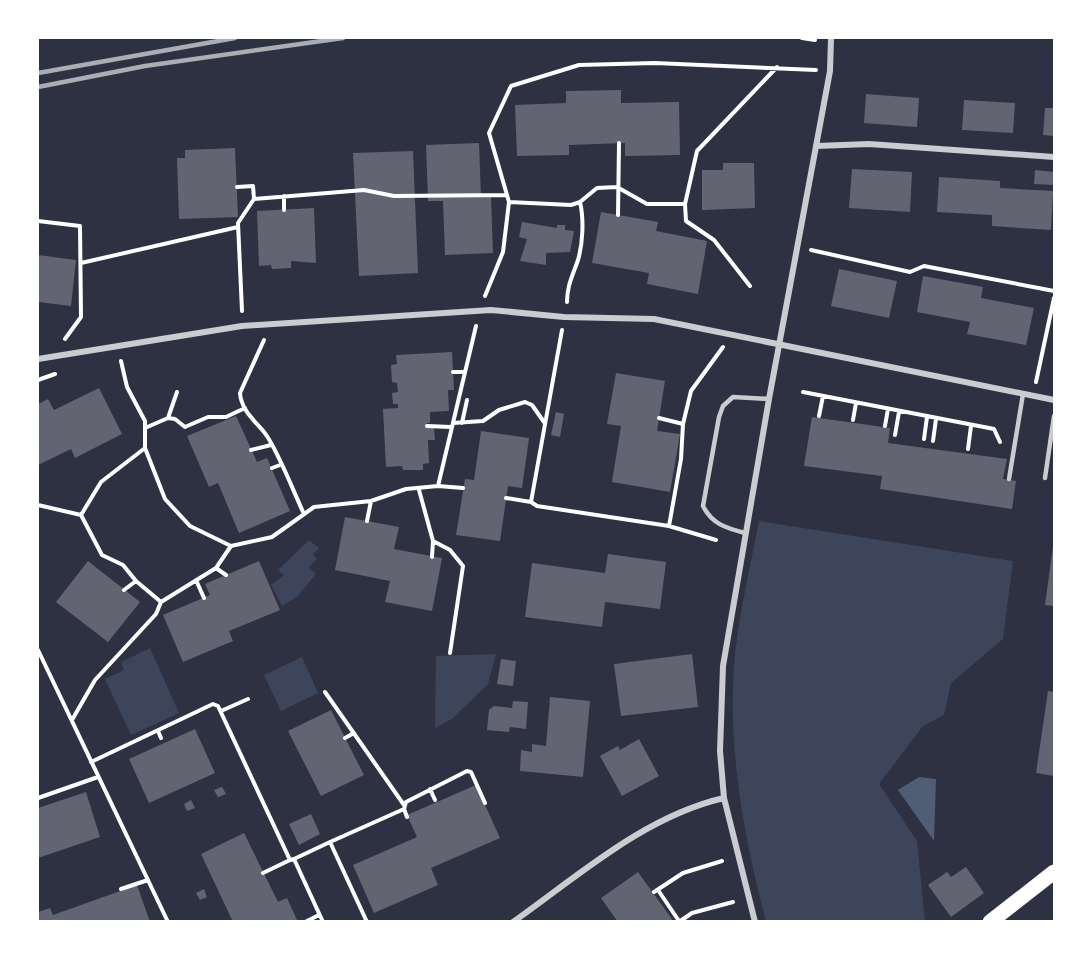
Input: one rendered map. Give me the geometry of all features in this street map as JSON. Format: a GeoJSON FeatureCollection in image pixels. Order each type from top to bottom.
{"type":"FeatureCollection","features":[{"type":"Feature","properties":{"kind":"main road"},"geometry":{"type":"LineString","coordinates":[[990,921],[1007,917],[1054,872]]}},
{"type":"Feature","properties":{"kind":"street"},"geometry":{"type":"LineString","coordinates":[[755,921],[724,798],[720,751],[723,666],[769,399],[830,71],[831,38]]}},
{"type":"Feature","properties":{"kind":"street"},"geometry":{"type":"LineString","coordinates":[[816,146],[869,144],[1054,157]]}},
{"type":"Feature","properties":{"kind":"street"},"geometry":{"type":"LineString","coordinates":[[38,359],[242,326],[480,310],[564,317],[654,319],[1054,400]]}},
{"type":"Feature","properties":{"kind":"street"},"geometry":{"type":"LineString","coordinates":[[513,921],[628,842],[680,810],[724,798]]}},
{"type":"Feature","properties":{"kind":"lane"},"geometry":{"type":"LineString","coordinates":[[1009,478],[1023,393]]}},
{"type":"Feature","properties":{"kind":"lane"},"geometry":{"type":"LineString","coordinates":[[745,533],[726,528],[709,519],[703,506],[713,450],[723,406],[734,397],[769,399]]}},
{"type":"Feature","properties":{"kind":"lane"},"geometry":{"type":"LineString","coordinates":[[1045,477],[1054,416]]}},
{"type":"Feature","properties":{"kind":"path"},"geometry":{"type":"LineString","coordinates":[[438,486],[480,310],[503,252],[509,202],[489,133],[510,86],[579,65],[656,63],[830,71]]}},
{"type":"Feature","properties":{"kind":"path"},"geometry":{"type":"LineString","coordinates":[[750,286],[714,240],[686,221],[685,204],[697,151],[777,67]]}},
{"type":"Feature","properties":{"kind":"path"},"geometry":{"type":"LineString","coordinates":[[618,215],[619,143]]}},
{"type":"Feature","properties":{"kind":"path"},"geometry":{"type":"LineString","coordinates":[[237,187],[253,186],[254,199],[238,223],[242,326]]}},
{"type":"Feature","properties":{"kind":"path"},"geometry":{"type":"LineString","coordinates":[[509,202],[571,205],[580,202],[597,188],[617,187],[647,204],[685,204]]}},
{"type":"Feature","properties":{"kind":"path"},"geometry":{"type":"LineString","coordinates":[[254,199],[364,190],[394,196],[507,195]]}},
{"type":"Feature","properties":{"kind":"path"},"geometry":{"type":"LineString","coordinates":[[284,196],[284,210]]}},
{"type":"Feature","properties":{"kind":"path"},"geometry":{"type":"LineString","coordinates":[[531,502],[564,317],[567,285],[578,260],[583,214],[580,202]]}},
{"type":"Feature","properties":{"kind":"path"},"geometry":{"type":"LineString","coordinates":[[38,221],[80,226],[81,316],[65,338],[65,354]]}},
{"type":"Feature","properties":{"kind":"path"},"geometry":{"type":"LineString","coordinates":[[81,263],[238,227]]}},
{"type":"Feature","properties":{"kind":"path"},"geometry":{"type":"LineString","coordinates":[[810,250],[910,272],[924,266],[1054,291]]}},
{"type":"Feature","properties":{"kind":"path"},"geometry":{"type":"LineString","coordinates":[[1035,385],[1053,312],[1054,298]]}},
{"type":"Feature","properties":{"kind":"path"},"geometry":{"type":"LineString","coordinates":[[266,337],[240,393],[246,408],[271,445],[304,514]]}},
{"type":"Feature","properties":{"kind":"path"},"geometry":{"type":"LineString","coordinates":[[669,526],[681,459],[683,424],[691,391],[723,347]]}},
{"type":"Feature","properties":{"kind":"path"},"geometry":{"type":"LineString","coordinates":[[121,358],[127,387],[145,421],[145,448],[165,499],[190,526],[231,546],[272,537],[314,507],[371,501],[406,489],[419,490],[438,486],[463,488]]}},
{"type":"Feature","properties":{"kind":"path"},"geometry":{"type":"LineString","coordinates":[[453,372],[465,372]]}},
{"type":"Feature","properties":{"kind":"path"},"geometry":{"type":"LineString","coordinates":[[168,418],[177,392]]}},
{"type":"Feature","properties":{"kind":"path"},"geometry":{"type":"LineString","coordinates":[[803,392],[994,429],[1000,444],[999,453]]}},
{"type":"Feature","properties":{"kind":"path"},"geometry":{"type":"LineString","coordinates":[[819,416],[824,396]]}},
{"type":"Feature","properties":{"kind":"path"},"geometry":{"type":"LineString","coordinates":[[462,423],[467,400]]}},
{"type":"Feature","properties":{"kind":"path"},"geometry":{"type":"LineString","coordinates":[[427,426],[483,421],[499,410],[525,402],[532,405],[545,423]]}},
{"type":"Feature","properties":{"kind":"path"},"geometry":{"type":"LineString","coordinates":[[853,420],[856,403]]}},
{"type":"Feature","properties":{"kind":"path"},"geometry":{"type":"LineString","coordinates":[[145,428],[168,418],[175,419],[185,428],[208,417],[226,417],[246,408]]}},
{"type":"Feature","properties":{"kind":"path"},"geometry":{"type":"LineString","coordinates":[[885,426],[888,409]]}},
{"type":"Feature","properties":{"kind":"path"},"geometry":{"type":"LineString","coordinates":[[895,435],[899,412]]}},
{"type":"Feature","properties":{"kind":"path"},"geometry":{"type":"LineString","coordinates":[[924,439],[927,417]]}},
{"type":"Feature","properties":{"kind":"path"},"geometry":{"type":"LineString","coordinates":[[659,418],[683,424]]}},
{"type":"Feature","properties":{"kind":"path"},"geometry":{"type":"LineString","coordinates":[[933,441],[936,419]]}},
{"type":"Feature","properties":{"kind":"path"},"geometry":{"type":"LineString","coordinates":[[968,448],[971,426]]}},
{"type":"Feature","properties":{"kind":"path"},"geometry":{"type":"LineString","coordinates":[[251,450],[271,445]]}},
{"type":"Feature","properties":{"kind":"path"},"geometry":{"type":"LineString","coordinates":[[81,515],[101,482],[145,448]]}},
{"type":"Feature","properties":{"kind":"path"},"geometry":{"type":"LineString","coordinates":[[272,468],[280,465]]}},
{"type":"Feature","properties":{"kind":"path"},"geometry":{"type":"LineString","coordinates":[[419,490],[433,541],[432,557]]}},
{"type":"Feature","properties":{"kind":"path"},"geometry":{"type":"LineString","coordinates":[[506,498],[531,502],[537,506],[669,526],[718,541]]}},
{"type":"Feature","properties":{"kind":"path"},"geometry":{"type":"LineString","coordinates":[[367,521],[371,501]]}},
{"type":"Feature","properties":{"kind":"path"},"geometry":{"type":"LineString","coordinates":[[38,505],[81,515],[102,555],[123,565],[136,581],[161,602]]}},
{"type":"Feature","properties":{"kind":"path"},"geometry":{"type":"LineString","coordinates":[[433,541],[450,550],[463,566],[450,653]]}},
{"type":"Feature","properties":{"kind":"path"},"geometry":{"type":"LineString","coordinates":[[72,720],[95,680],[156,614],[161,602],[216,568],[231,546]]}},
{"type":"Feature","properties":{"kind":"path"},"geometry":{"type":"LineString","coordinates":[[216,568],[226,575]]}},
{"type":"Feature","properties":{"kind":"path"},"geometry":{"type":"LineString","coordinates":[[196,580],[204,598]]}},
{"type":"Feature","properties":{"kind":"path"},"geometry":{"type":"LineString","coordinates":[[124,590],[136,581]]}},
{"type":"Feature","properties":{"kind":"path"},"geometry":{"type":"LineString","coordinates":[[38,650],[168,921]]}},
{"type":"Feature","properties":{"kind":"path"},"geometry":{"type":"LineString","coordinates":[[325,692],[404,808],[407,817]]}},
{"type":"Feature","properties":{"kind":"path"},"geometry":{"type":"LineString","coordinates":[[221,711],[248,699]]}},
{"type":"Feature","properties":{"kind":"path"},"geometry":{"type":"LineString","coordinates":[[91,762],[213,704],[218,706],[323,921]]}},
{"type":"Feature","properties":{"kind":"path"},"geometry":{"type":"LineString","coordinates":[[158,731],[161,738]]}},
{"type":"Feature","properties":{"kind":"path"},"geometry":{"type":"LineString","coordinates":[[345,738],[354,733]]}},
{"type":"Feature","properties":{"kind":"path"},"geometry":{"type":"LineString","coordinates":[[263,873],[404,808],[406,802],[467,771],[471,772],[485,803]]}},
{"type":"Feature","properties":{"kind":"path"},"geometry":{"type":"LineString","coordinates":[[38,798],[98,777]]}},
{"type":"Feature","properties":{"kind":"path"},"geometry":{"type":"LineString","coordinates":[[430,789],[435,800]]}},
{"type":"Feature","properties":{"kind":"path"},"geometry":{"type":"LineString","coordinates":[[330,842],[367,921]]}},
{"type":"Feature","properties":{"kind":"path"},"geometry":{"type":"LineString","coordinates":[[722,861],[683,873],[656,891],[679,921],[692,912],[733,902]]}},
{"type":"Feature","properties":{"kind":"path"},"geometry":{"type":"LineString","coordinates":[[121,889],[148,880]]}},
{"type":"Feature","properties":{"kind":"path"},"geometry":{"type":"LineString","coordinates":[[305,921],[319,915]]}},
{"type":"Feature","properties":{"kind":"shaded area"},"geometry":{"type":"Polygon","coordinates":[[[759,521],[1013,561],[1003,639],[951,683],[944,715],[923,726],[879,784],[917,841],[925,921],[766,921],[745,826],[733,730],[734,665],[738,629],[759,521]]]}},
{"type":"Feature","properties":{"kind":"shaded area"},"geometry":{"type":"Polygon","coordinates":[[[309,540],[319,548],[313,554],[317,559],[309,567],[316,574],[298,596],[282,606],[271,585],[284,575],[278,570],[309,540]]]}},
{"type":"Feature","properties":{"kind":"shaded area"},"geometry":{"type":"Polygon","coordinates":[[[150,648],[179,713],[131,735],[105,679],[124,670],[121,662],[150,648]]]}},
{"type":"Feature","properties":{"kind":"shaded area"},"geometry":{"type":"Polygon","coordinates":[[[496,654],[488,684],[452,719],[435,728],[436,656],[496,654]]]}},
{"type":"Feature","properties":{"kind":"shaded area"},"geometry":{"type":"Polygon","coordinates":[[[302,657],[318,693],[281,711],[264,675],[302,657]]]}},
{"type":"Feature","properties":{"kind":"shaded area"},"geometry":{"type":"Polygon","coordinates":[[[919,777],[936,779],[934,841],[898,790],[919,777]]]}},
{"type":"Feature","properties":{"kind":"building"},"geometry":{"type":"Polygon","coordinates":[[[621,90],[621,103],[679,102],[680,155],[625,156],[625,143],[569,145],[569,155],[517,156],[515,105],[566,103],[566,91],[621,90]]]}},
{"type":"Feature","properties":{"kind":"building"},"geometry":{"type":"Polygon","coordinates":[[[866,94],[919,98],[917,127],[864,123],[866,94]]]}},
{"type":"Feature","properties":{"kind":"building"},"geometry":{"type":"Polygon","coordinates":[[[964,100],[1015,103],[1013,133],[962,130],[964,100]]]}},
{"type":"Feature","properties":{"kind":"building"},"geometry":{"type":"Polygon","coordinates":[[[1045,108],[1054,108],[1054,136],[1043,135],[1045,108]]]}},
{"type":"Feature","properties":{"kind":"building"},"geometry":{"type":"Polygon","coordinates":[[[479,143],[481,197],[491,196],[493,253],[445,255],[443,201],[428,201],[426,145],[479,143]]]}},
{"type":"Feature","properties":{"kind":"building"},"geometry":{"type":"Polygon","coordinates":[[[235,148],[238,217],[179,219],[177,158],[185,158],[185,150],[235,148]]]}},
{"type":"Feature","properties":{"kind":"building"},"geometry":{"type":"Polygon","coordinates":[[[413,151],[418,273],[359,276],[353,153],[413,151]]]}},
{"type":"Feature","properties":{"kind":"building"},"geometry":{"type":"Polygon","coordinates":[[[723,163],[754,163],[755,208],[702,210],[702,170],[723,170],[723,163]]]}},
{"type":"Feature","properties":{"kind":"building"},"geometry":{"type":"Polygon","coordinates":[[[852,169],[912,172],[910,212],[849,208],[852,169]]]}},
{"type":"Feature","properties":{"kind":"building"},"geometry":{"type":"Polygon","coordinates":[[[1035,170],[1054,172],[1054,185],[1034,184],[1035,170]]]}},
{"type":"Feature","properties":{"kind":"building"},"geometry":{"type":"Polygon","coordinates":[[[939,177],[1000,181],[1000,188],[1053,191],[1051,230],[992,226],[992,215],[937,212],[939,177]]]}},
{"type":"Feature","properties":{"kind":"building"},"geometry":{"type":"Polygon","coordinates":[[[314,208],[316,263],[291,261],[291,268],[272,269],[271,265],[259,266],[257,211],[314,208]]]}},
{"type":"Feature","properties":{"kind":"building"},"geometry":{"type":"Polygon","coordinates":[[[601,212],[658,222],[656,231],[707,241],[698,294],[647,284],[649,273],[592,263],[601,212]]]}},
{"type":"Feature","properties":{"kind":"building"},"geometry":{"type":"Polygon","coordinates":[[[522,222],[557,228],[557,225],[565,225],[565,230],[574,231],[570,252],[546,253],[546,265],[520,261],[527,239],[519,237],[522,222]]]}},
{"type":"Feature","properties":{"kind":"building"},"geometry":{"type":"Polygon","coordinates":[[[38,255],[76,260],[71,306],[38,302],[38,255]]]}},
{"type":"Feature","properties":{"kind":"building"},"geometry":{"type":"Polygon","coordinates":[[[839,269],[897,281],[889,318],[831,306],[839,269]]]}},
{"type":"Feature","properties":{"kind":"building"},"geometry":{"type":"Polygon","coordinates":[[[923,276],[983,287],[981,298],[1034,308],[1026,345],[967,334],[970,322],[917,312],[923,276]]]}},
{"type":"Feature","properties":{"kind":"building"},"geometry":{"type":"Polygon","coordinates":[[[452,352],[454,390],[448,390],[449,411],[430,412],[430,423],[427,423],[427,428],[434,428],[435,440],[428,440],[429,463],[423,464],[423,470],[403,470],[402,466],[386,467],[383,409],[398,408],[398,404],[393,404],[392,393],[398,392],[397,383],[392,382],[391,365],[397,364],[396,355],[452,352]]]}},
{"type":"Feature","properties":{"kind":"building"},"geometry":{"type":"Polygon","coordinates":[[[616,373],[665,381],[657,431],[680,434],[670,492],[612,482],[621,426],[607,424],[616,373]]]}},
{"type":"Feature","properties":{"kind":"building"},"geometry":{"type":"Polygon","coordinates":[[[99,388],[122,434],[75,458],[71,449],[38,465],[38,404],[48,399],[54,410],[99,388]]]}},
{"type":"Feature","properties":{"kind":"building"},"geometry":{"type":"Polygon","coordinates":[[[556,412],[564,414],[560,437],[551,435],[556,412]]]}},
{"type":"Feature","properties":{"kind":"building"},"geometry":{"type":"Polygon","coordinates":[[[236,416],[257,462],[267,458],[290,511],[239,533],[218,483],[209,487],[187,436],[236,416]]]}},
{"type":"Feature","properties":{"kind":"building"},"geometry":{"type":"Polygon","coordinates":[[[812,417],[890,428],[888,443],[1007,459],[1003,479],[1016,481],[1012,509],[880,489],[882,476],[804,466],[812,417]]]}},
{"type":"Feature","properties":{"kind":"building"},"geometry":{"type":"Polygon","coordinates":[[[481,431],[529,438],[522,488],[508,486],[500,541],[456,535],[465,479],[474,480],[481,431]]]}},
{"type":"Feature","properties":{"kind":"building"},"geometry":{"type":"Polygon","coordinates":[[[345,517],[399,527],[394,549],[442,558],[432,611],[385,602],[390,581],[335,570],[345,517]]]}},
{"type":"Feature","properties":{"kind":"building"},"geometry":{"type":"Polygon","coordinates":[[[1054,546],[1054,606],[1045,605],[1054,546]]]}},
{"type":"Feature","properties":{"kind":"building"},"geometry":{"type":"Polygon","coordinates":[[[608,554],[666,562],[660,609],[605,602],[602,627],[525,617],[532,563],[605,573],[608,554]]]}},
{"type":"Feature","properties":{"kind":"building"},"geometry":{"type":"Polygon","coordinates":[[[88,561],[140,602],[108,642],[56,602],[88,561]]]}},
{"type":"Feature","properties":{"kind":"building"},"geometry":{"type":"Polygon","coordinates":[[[259,561],[280,610],[229,631],[233,641],[183,662],[163,615],[210,595],[205,584],[259,561]]]}},
{"type":"Feature","properties":{"kind":"building"},"geometry":{"type":"Polygon","coordinates":[[[692,654],[698,707],[621,716],[614,664],[692,654]]]}},
{"type":"Feature","properties":{"kind":"building"},"geometry":{"type":"Polygon","coordinates":[[[501,659],[516,661],[513,686],[497,684],[501,659]]]}},
{"type":"Feature","properties":{"kind":"building"},"geometry":{"type":"Polygon","coordinates":[[[1048,691],[1054,692],[1054,776],[1036,773],[1048,691]]]}},
{"type":"Feature","properties":{"kind":"building"},"geometry":{"type":"Polygon","coordinates":[[[550,697],[590,701],[583,777],[520,771],[521,750],[532,752],[532,744],[546,746],[550,697]]]}},
{"type":"Feature","properties":{"kind":"building"},"geometry":{"type":"Polygon","coordinates":[[[513,701],[528,702],[526,729],[510,727],[509,732],[487,730],[489,710],[494,706],[512,708],[513,701]]]}},
{"type":"Feature","properties":{"kind":"building"},"geometry":{"type":"Polygon","coordinates":[[[331,710],[364,775],[321,796],[288,731],[331,710]]]}},
{"type":"Feature","properties":{"kind":"building"},"geometry":{"type":"Polygon","coordinates":[[[195,729],[215,773],[149,803],[129,759],[195,729]]]}},
{"type":"Feature","properties":{"kind":"building"},"geometry":{"type":"Polygon","coordinates":[[[639,739],[659,776],[622,796],[600,756],[618,746],[620,750],[639,739]]]}},
{"type":"Feature","properties":{"kind":"building"},"geometry":{"type":"Polygon","coordinates":[[[476,785],[500,838],[431,868],[438,885],[374,913],[353,865],[417,837],[407,815],[476,785]]]}},
{"type":"Feature","properties":{"kind":"building"},"geometry":{"type":"Polygon","coordinates":[[[222,787],[226,794],[218,797],[214,790],[222,787]]]}},
{"type":"Feature","properties":{"kind":"building"},"geometry":{"type":"Polygon","coordinates":[[[86,792],[100,837],[38,858],[38,808],[86,792]]]}},
{"type":"Feature","properties":{"kind":"building"},"geometry":{"type":"Polygon","coordinates":[[[191,800],[195,808],[187,811],[184,804],[191,800]]]}},
{"type":"Feature","properties":{"kind":"building"},"geometry":{"type":"Polygon","coordinates":[[[311,814],[320,834],[299,845],[289,824],[311,814]]]}},
{"type":"Feature","properties":{"kind":"building"},"geometry":{"type":"Polygon","coordinates":[[[244,833],[278,902],[287,898],[298,922],[233,922],[201,854],[244,833]]]}},
{"type":"Feature","properties":{"kind":"building"},"geometry":{"type":"Polygon","coordinates":[[[966,867],[984,893],[951,917],[928,885],[947,872],[951,877],[966,867]]]}},
{"type":"Feature","properties":{"kind":"building"},"geometry":{"type":"Polygon","coordinates":[[[638,872],[674,922],[618,922],[601,898],[638,872]]]}},
{"type":"Feature","properties":{"kind":"building"},"geometry":{"type":"Polygon","coordinates":[[[137,885],[150,922],[38,922],[38,912],[50,908],[53,915],[137,885]]]}},
{"type":"Feature","properties":{"kind":"building"},"geometry":{"type":"Polygon","coordinates":[[[204,889],[207,897],[200,900],[196,893],[204,889]]]}},
{"type":"Feature","properties":{"kind":"railway"},"geometry":{"type":"LineString","coordinates":[[38,73],[235,38]]}},
{"type":"Feature","properties":{"kind":"railway"},"geometry":{"type":"LineString","coordinates":[[38,87],[145,66],[343,38]]}}]}
